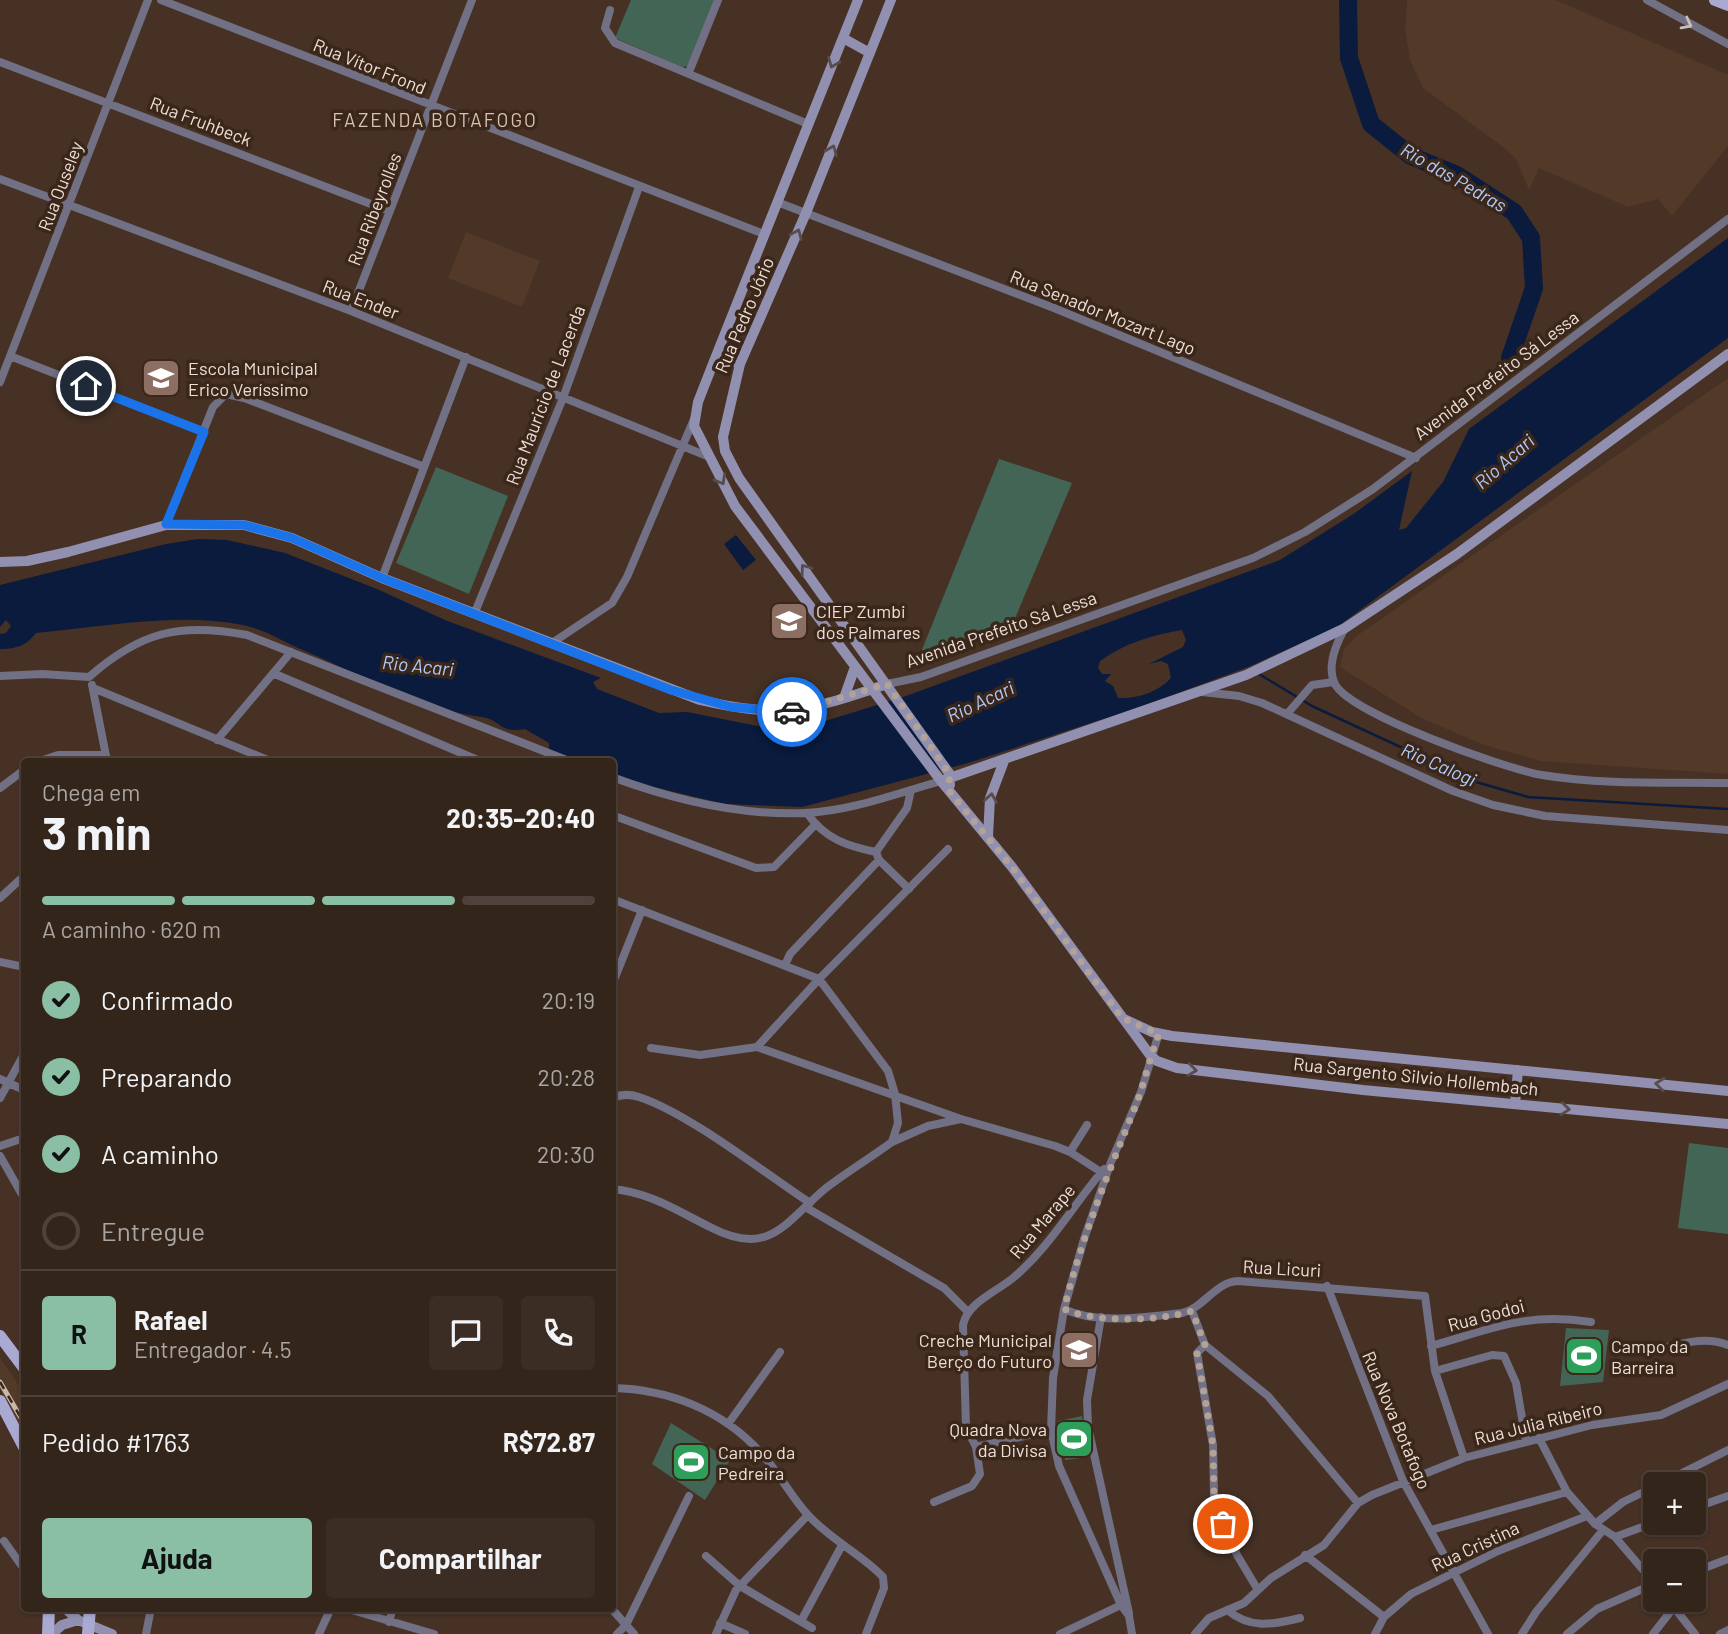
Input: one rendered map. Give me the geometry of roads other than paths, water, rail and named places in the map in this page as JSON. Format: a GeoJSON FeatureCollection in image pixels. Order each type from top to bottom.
{"type":"FeatureCollection","features":[{"type":"Feature","properties":{"kind":"main road","name":"Rua Pedro Jório"},"geometry":{"type":"LineString","coordinates":[[694,418],[776,202],[858,0]]}},
{"type":"Feature","properties":{"kind":"main road","name":"Rua Pedro Jório"},"geometry":{"type":"LineString","coordinates":[[890,688],[739,478],[726,451],[725,418],[740,364],[806,213],[891,0]]}},
{"type":"Feature","properties":{"kind":"main road"},"geometry":{"type":"LineString","coordinates":[[1715,0],[1728,5]]}},
{"type":"Feature","properties":{"kind":"main road"},"geometry":{"type":"LineString","coordinates":[[843,38],[870,52]]}},
{"type":"Feature","properties":{"kind":"main road"},"geometry":{"type":"LineString","coordinates":[[694,418],[707,456],[735,506],[875,693],[944,777],[1004,761],[1202,692],[1270,666],[1345,628],[1457,554],[1728,354]]}},
{"type":"Feature","properties":{"kind":"main road"},"geometry":{"type":"LineString","coordinates":[[716,356],[740,364]]}},
{"type":"Feature","properties":{"kind":"main road","name":"Avenida Prefeito Sá Lessa"},"geometry":{"type":"LineString","coordinates":[[0,562],[27,561],[68,552],[166,524],[244,525],[292,538],[382,578],[671,690],[731,707],[788,712],[890,688]]}},
{"type":"Feature","properties":{"kind":"main road"},"geometry":{"type":"LineString","coordinates":[[844,698],[855,667]]}},
{"type":"Feature","properties":{"kind":"main road","name":"Rua Sargento Silvio Hollembach"},"geometry":{"type":"LineString","coordinates":[[890,688],[944,777],[950,792],[988,836],[1082,959],[1150,1055],[1167,1066],[1728,1124]]}},
{"type":"Feature","properties":{"kind":"main road"},"geometry":{"type":"LineString","coordinates":[[988,836],[990,798],[1004,761]]}},
{"type":"Feature","properties":{"kind":"main road","name":"Rua Sargento Silvio Hollembach"},"geometry":{"type":"LineString","coordinates":[[1122,1018],[1159,1034],[1728,1091]]}},
{"type":"Feature","properties":{"kind":"main road"},"geometry":{"type":"LineString","coordinates":[[1515,1104],[1518,1070]]}},
{"type":"Feature","properties":{"kind":"main road"},"geometry":{"type":"LineString","coordinates":[[0,1336],[21,1364]]}},
{"type":"Feature","properties":{"kind":"main road"},"geometry":{"type":"LineString","coordinates":[[0,1401],[21,1441]]}},
{"type":"Feature","properties":{"kind":"main road"},"geometry":{"type":"LineString","coordinates":[[49,1612],[50,1634]]}},
{"type":"Feature","properties":{"kind":"main road"},"geometry":{"type":"LineString","coordinates":[[69,1612],[85,1626]]}},
{"type":"Feature","properties":{"kind":"main road"},"geometry":{"type":"LineString","coordinates":[[50,1634],[62,1625],[85,1626],[112,1634]]}},
{"type":"Feature","properties":{"kind":"street","name":"Rua Ouseley"},"geometry":{"type":"LineString","coordinates":[[0,383],[148,0]]}},
{"type":"Feature","properties":{"kind":"street","name":"Rua Vítor Frond"},"geometry":{"type":"LineString","coordinates":[[161,0],[764,234]]}},
{"type":"Feature","properties":{"kind":"street"},"geometry":{"type":"LineString","coordinates":[[689,72],[718,0]]}},
{"type":"Feature","properties":{"kind":"street"},"geometry":{"type":"LineString","coordinates":[[1647,0],[1728,44]]}},
{"type":"Feature","properties":{"kind":"street","name":"Rua Ribeyrolles"},"geometry":{"type":"LineString","coordinates":[[351,311],[470,1]]}},
{"type":"Feature","properties":{"kind":"street"},"geometry":{"type":"LineString","coordinates":[[610,10],[605,28],[615,43],[808,124]]}},
{"type":"Feature","properties":{"kind":"street","name":"Rua Fruhbeck"},"geometry":{"type":"LineString","coordinates":[[0,62],[108,101],[389,211]]}},
{"type":"Feature","properties":{"kind":"street","name":"Rua Ender"},"geometry":{"type":"LineString","coordinates":[[0,179],[351,311],[707,456]]}},
{"type":"Feature","properties":{"kind":"street","name":"Rua Mauricio de Lacerda"},"geometry":{"type":"LineString","coordinates":[[475,612],[563,398],[639,187]]}},
{"type":"Feature","properties":{"kind":"street","name":"Rua Senador Mozart Lago"},"geometry":{"type":"LineString","coordinates":[[776,202],[1054,308],[1416,458]]}},
{"type":"Feature","properties":{"kind":"street","name":"Avenida Prefeito Sá Lessa"},"geometry":{"type":"LineString","coordinates":[[890,688],[1253,558],[1305,532],[1416,458],[1728,219]]}},
{"type":"Feature","properties":{"kind":"street"},"geometry":{"type":"LineString","coordinates":[[10,356],[204,432]]}},
{"type":"Feature","properties":{"kind":"street"},"geometry":{"type":"LineString","coordinates":[[382,578],[422,466],[466,357]]}},
{"type":"Feature","properties":{"kind":"street"},"geometry":{"type":"LineString","coordinates":[[166,524],[219,398],[226,394],[233,394],[422,466]]}},
{"type":"Feature","properties":{"kind":"street","name":"Rua Pedro Jório"},"geometry":{"type":"LineString","coordinates":[[552,643],[612,603],[627,577],[694,418]]}},
{"type":"Feature","properties":{"kind":"street"},"geometry":{"type":"LineString","coordinates":[[1345,628],[1333,656],[1334,682],[1357,703],[1451,746],[1542,775],[1728,783]]}},
{"type":"Feature","properties":{"kind":"street"},"geometry":{"type":"LineString","coordinates":[[0,676],[43,674],[89,677],[118,651],[185,629],[247,635],[561,758]]}},
{"type":"Feature","properties":{"kind":"street"},"geometry":{"type":"LineString","coordinates":[[217,740],[291,652]]}},
{"type":"Feature","properties":{"kind":"street"},"geometry":{"type":"LineString","coordinates":[[275,674],[473,758]]}},
{"type":"Feature","properties":{"kind":"street"},"geometry":{"type":"LineString","coordinates":[[49,758],[58,755],[106,758],[89,677]]}},
{"type":"Feature","properties":{"kind":"street"},"geometry":{"type":"LineString","coordinates":[[1287,714],[1317,683],[1334,682]]}},
{"type":"Feature","properties":{"kind":"street"},"geometry":{"type":"LineString","coordinates":[[93,688],[262,758]]}},
{"type":"Feature","properties":{"kind":"street"},"geometry":{"type":"LineString","coordinates":[[1202,692],[1250,698],[1441,785],[1493,804],[1570,818],[1728,830]]}},
{"type":"Feature","properties":{"kind":"street"},"geometry":{"type":"LineString","coordinates":[[0,788],[21,772]]}},
{"type":"Feature","properties":{"kind":"street"},"geometry":{"type":"LineString","coordinates":[[616,778],[711,806],[807,813],[847,807],[911,790],[944,777]]}},
{"type":"Feature","properties":{"kind":"street"},"geometry":{"type":"LineString","coordinates":[[785,965],[790,954],[877,856],[907,808],[911,790]]}},
{"type":"Feature","properties":{"kind":"street"},"geometry":{"type":"LineString","coordinates":[[807,813],[816,825],[836,841],[877,856],[909,889]]}},
{"type":"Feature","properties":{"kind":"street"},"geometry":{"type":"LineString","coordinates":[[616,816],[757,868],[774,867],[816,825]]}},
{"type":"Feature","properties":{"kind":"street"},"geometry":{"type":"LineString","coordinates":[[757,1047],[819,979],[948,849]]}},
{"type":"Feature","properties":{"kind":"street"},"geometry":{"type":"LineString","coordinates":[[0,898],[21,879]]}},
{"type":"Feature","properties":{"kind":"street"},"geometry":{"type":"LineString","coordinates":[[11,888],[21,885]]}},
{"type":"Feature","properties":{"kind":"street"},"geometry":{"type":"LineString","coordinates":[[616,900],[819,979],[888,1071],[895,1094],[898,1123],[892,1142]]}},
{"type":"Feature","properties":{"kind":"street"},"geometry":{"type":"LineString","coordinates":[[616,975],[642,910]]}},
{"type":"Feature","properties":{"kind":"street"},"geometry":{"type":"LineString","coordinates":[[0,962],[21,966]]}},
{"type":"Feature","properties":{"kind":"street"},"geometry":{"type":"LineString","coordinates":[[1129,1616],[1121,1605],[1069,1494],[1051,1430],[1053,1378],[1064,1309],[1084,1239],[1111,1162],[1137,1101],[1159,1034]]}},
{"type":"Feature","properties":{"kind":"street"},"geometry":{"type":"LineString","coordinates":[[651,1048],[700,1055],[757,1047],[961,1119],[1070,1152],[1101,1172]]}},
{"type":"Feature","properties":{"kind":"street"},"geometry":{"type":"LineString","coordinates":[[0,1098],[3,1081],[21,1058]]}},
{"type":"Feature","properties":{"kind":"street"},"geometry":{"type":"LineString","coordinates":[[3,1081],[21,1089]]}},
{"type":"Feature","properties":{"kind":"street"},"geometry":{"type":"LineString","coordinates":[[616,1097],[628,1094],[694,1126],[809,1205],[944,1288],[967,1311],[963,1325],[965,1415],[969,1437],[976,1447],[978,1480],[972,1486],[934,1502]]}},
{"type":"Feature","properties":{"kind":"street"},"geometry":{"type":"LineString","coordinates":[[616,1190],[651,1197],[715,1230],[744,1240],[772,1235],[833,1183],[892,1142],[929,1126],[961,1119]]}},
{"type":"Feature","properties":{"kind":"street"},"geometry":{"type":"LineString","coordinates":[[1070,1152],[1087,1125]]}},
{"type":"Feature","properties":{"kind":"street"},"geometry":{"type":"LineString","coordinates":[[0,1146],[21,1139]]}},
{"type":"Feature","properties":{"kind":"street"},"geometry":{"type":"LineString","coordinates":[[0,1156],[21,1193]]}},
{"type":"Feature","properties":{"kind":"street","name":"Rua Marape"},"geometry":{"type":"LineString","coordinates":[[967,1311],[1015,1277],[1046,1245],[1111,1162]]}},
{"type":"Feature","properties":{"kind":"street","name":"Rua Licuri"},"geometry":{"type":"LineString","coordinates":[[1064,1309],[1083,1316],[1149,1317],[1192,1311],[1232,1281],[1327,1286],[1425,1296],[1430,1346]]}},
{"type":"Feature","properties":{"kind":"street","name":"Rua Nova Botafogo"},"geometry":{"type":"LineString","coordinates":[[1327,1286],[1403,1481],[1456,1571],[1488,1634]]}},
{"type":"Feature","properties":{"kind":"street"},"geometry":{"type":"LineString","coordinates":[[1192,1311],[1205,1345],[1268,1395],[1358,1503],[1329,1540],[1258,1590],[1244,1603],[1209,1618],[1195,1632]]}},
{"type":"Feature","properties":{"kind":"street"},"geometry":{"type":"LineString","coordinates":[[1101,1317],[1087,1400],[1088,1427],[1132,1634]]}},
{"type":"Feature","properties":{"kind":"street","name":"Rua Godoi"},"geometry":{"type":"LineString","coordinates":[[1430,1346],[1528,1319],[1555,1317],[1591,1322]]}},
{"type":"Feature","properties":{"kind":"street"},"geometry":{"type":"LineString","coordinates":[[1662,1348],[1696,1340],[1719,1341],[1728,1345]]}},
{"type":"Feature","properties":{"kind":"street"},"geometry":{"type":"LineString","coordinates":[[1205,1345],[1197,1353],[1213,1445],[1214,1496],[1223,1524],[1258,1590]]}},
{"type":"Feature","properties":{"kind":"street"},"geometry":{"type":"LineString","coordinates":[[1430,1346],[1435,1371],[1464,1458]]}},
{"type":"Feature","properties":{"kind":"street"},"geometry":{"type":"LineString","coordinates":[[728,1424],[780,1352]]}},
{"type":"Feature","properties":{"kind":"street"},"geometry":{"type":"LineString","coordinates":[[1435,1371],[1492,1355],[1504,1356],[1516,1383],[1526,1441]]}},
{"type":"Feature","properties":{"kind":"street","name":"Rua Julia Ribeiro"},"geometry":{"type":"LineString","coordinates":[[1358,1503],[1403,1481],[1464,1458],[1618,1419],[1661,1415],[1728,1384]]}},
{"type":"Feature","properties":{"kind":"street"},"geometry":{"type":"LineString","coordinates":[[616,1388],[673,1395],[728,1424],[759,1450],[808,1515],[841,1547],[881,1575],[884,1588],[866,1634]]}},
{"type":"Feature","properties":{"kind":"street"},"geometry":{"type":"LineString","coordinates":[[976,1447],[1051,1430]]}},
{"type":"Feature","properties":{"kind":"street"},"geometry":{"type":"LineString","coordinates":[[1539,1438],[1567,1492],[1595,1524],[1615,1537],[1643,1570]]}},
{"type":"Feature","properties":{"kind":"street"},"geometry":{"type":"LineString","coordinates":[[1684,1472],[1728,1450]]}},
{"type":"Feature","properties":{"kind":"street"},"geometry":{"type":"LineString","coordinates":[[1431,1531],[1567,1492]]}},
{"type":"Feature","properties":{"kind":"street"},"geometry":{"type":"LineString","coordinates":[[1595,1524],[1623,1502],[1643,1492]]}},
{"type":"Feature","properties":{"kind":"street"},"geometry":{"type":"LineString","coordinates":[[617,1634],[626,1625],[689,1496]]}},
{"type":"Feature","properties":{"kind":"street"},"geometry":{"type":"LineString","coordinates":[[1706,1504],[1728,1496]]}},
{"type":"Feature","properties":{"kind":"street"},"geometry":{"type":"LineString","coordinates":[[716,1634],[740,1586],[808,1515]]}},
{"type":"Feature","properties":{"kind":"street","name":"Rua Cristina"},"geometry":{"type":"LineString","coordinates":[[1375,1634],[1384,1617],[1411,1594],[1456,1571],[1587,1516]]}},
{"type":"Feature","properties":{"kind":"street"},"geometry":{"type":"LineString","coordinates":[[1615,1537],[1643,1527]]}},
{"type":"Feature","properties":{"kind":"street"},"geometry":{"type":"LineString","coordinates":[[1522,1634],[1549,1595],[1603,1530]]}},
{"type":"Feature","properties":{"kind":"street"},"geometry":{"type":"LineString","coordinates":[[4,1541],[21,1565]]}},
{"type":"Feature","properties":{"kind":"street"},"geometry":{"type":"LineString","coordinates":[[801,1621],[841,1547]]}},
{"type":"Feature","properties":{"kind":"street"},"geometry":{"type":"LineString","coordinates":[[1306,1555],[1384,1617]]}},
{"type":"Feature","properties":{"kind":"street"},"geometry":{"type":"LineString","coordinates":[[706,1556],[740,1586],[812,1628]]}},
{"type":"Feature","properties":{"kind":"street"},"geometry":{"type":"LineString","coordinates":[[1706,1567],[1728,1559]]}},
{"type":"Feature","properties":{"kind":"street"},"geometry":{"type":"LineString","coordinates":[[1567,1634],[1597,1609],[1643,1589]]}},
{"type":"Feature","properties":{"kind":"street"},"geometry":{"type":"LineString","coordinates":[[1060,1634],[1121,1605]]}},
{"type":"Feature","properties":{"kind":"street"},"geometry":{"type":"LineString","coordinates":[[1227,1610],[1244,1622],[1256,1624],[1300,1618]]}},
{"type":"Feature","properties":{"kind":"street"},"geometry":{"type":"LineString","coordinates":[[146,1634],[150,1612]]}},
{"type":"Feature","properties":{"kind":"street"},"geometry":{"type":"LineString","coordinates":[[319,1634],[329,1612]]}},
{"type":"Feature","properties":{"kind":"street"},"geometry":{"type":"LineString","coordinates":[[357,1612],[434,1634]]}},
{"type":"Feature","properties":{"kind":"street"},"geometry":{"type":"LineString","coordinates":[[388,1622],[392,1612]]}},
{"type":"Feature","properties":{"kind":"street"},"geometry":{"type":"LineString","coordinates":[[615,1612],[634,1634]]}},
{"type":"Feature","properties":{"kind":"street"},"geometry":{"type":"LineString","coordinates":[[1653,1634],[1670,1612]]}},
{"type":"Feature","properties":{"kind":"street"},"geometry":{"type":"LineString","coordinates":[[1678,1612],[1695,1634]]}},
{"type":"Feature","properties":{"kind":"street"},"geometry":{"type":"LineString","coordinates":[[720,1623],[745,1634]]}},
{"type":"Feature","properties":{"kind":"street"},"geometry":{"type":"LineString","coordinates":[[1720,1634],[1728,1630]]}},
{"type":"Feature","properties":{"kind":"water","name":"Rio Acari"},"geometry":{"type":"Polygon","coordinates":[[[1728,238],[1728,338],[1337,627],[1248,667],[1140,707],[968,763],[802,807],[725,804],[624,780],[616,777],[616,758],[567,758],[549,751],[549,743],[525,729],[510,730],[488,718],[458,713],[412,698],[243,625],[192,620],[114,624],[36,633],[20,646],[0,649],[0,634],[6,633],[11,626],[6,620],[0,627],[0,585],[166,544],[198,539],[227,540],[285,553],[377,589],[445,620],[601,678],[593,682],[597,689],[659,713],[687,712],[768,728],[819,723],[906,696],[1280,560],[1355,513],[1412,471],[1399,530],[1406,528],[1443,482],[1469,429],[1728,238]],[[1182,630],[1149,637],[1109,655],[1100,661],[1098,668],[1102,674],[1111,674],[1105,681],[1113,686],[1118,698],[1147,694],[1171,678],[1168,664],[1161,661],[1149,664],[1183,647],[1186,640],[1182,630]]]}},
{"type":"Feature","properties":{"kind":"water"},"geometry":{"type":"Polygon","coordinates":[[[736,535],[756,560],[743,570],[724,544],[736,535]]]}},
{"type":"Feature","properties":{"kind":"waterway","name":"Rio das Pedras"},"geometry":{"type":"LineString","coordinates":[[1348,0],[1349,58],[1371,124],[1411,156],[1457,175],[1514,212],[1531,238],[1534,288],[1510,358]]}},
{"type":"Feature","properties":{"kind":"waterway","name":"Rio Calogi"},"geometry":{"type":"LineString","coordinates":[[1259,674],[1312,706],[1476,782],[1528,797],[1728,809]]}},
{"type":"Feature","properties":{"kind":"railway"},"geometry":{"type":"LineString","coordinates":[[0,1382],[21,1418]]}},
{"type":"Feature","properties":{"kind":"place","name":"Escola Municipal Erico Veríssimo"},"geometry":{"type":"Point","coordinates":[161,378]}},
{"type":"Feature","properties":{"kind":"place","name":"CIEP Zumbi dos Palmares"},"geometry":{"type":"Point","coordinates":[789,621]}},
{"type":"Feature","properties":{"kind":"place","name":"Creche Municipal Berço do Futuro"},"geometry":{"type":"Point","coordinates":[1079,1350]}},
{"type":"Feature","properties":{"kind":"place","name":"Campo da Barreira"},"geometry":{"type":"Point","coordinates":[1584,1356]}},
{"type":"Feature","properties":{"kind":"place","name":"Quadra Nova da Divisa"},"geometry":{"type":"Point","coordinates":[1074,1439]}},
{"type":"Feature","properties":{"kind":"place","name":"Campo da Pedreira"},"geometry":{"type":"Point","coordinates":[691,1462]}},
{"type":"Feature","properties":{"kind":"district","name":"FAZENDA BOTAFOGO"},"geometry":{"type":"Point","coordinates":[435,119]}}]}
